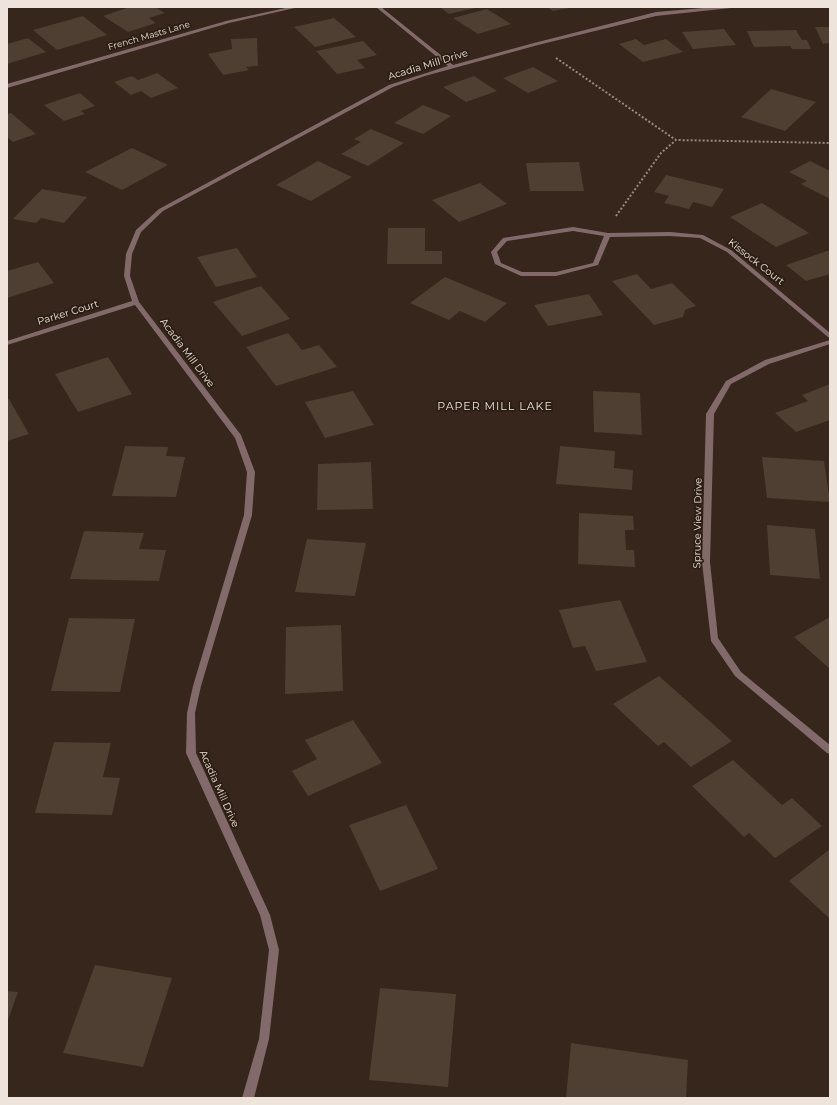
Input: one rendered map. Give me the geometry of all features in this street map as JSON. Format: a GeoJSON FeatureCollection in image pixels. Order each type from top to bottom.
{"type":"FeatureCollection","features":[{"type":"Feature","properties":{"kind":"street","name":"French Masts Lane"},"geometry":{"type":"LineString","coordinates":[[7,86],[228,22],[297,7]]}},
{"type":"Feature","properties":{"kind":"street"},"geometry":{"type":"LineString","coordinates":[[378,7],[452,67]]}},
{"type":"Feature","properties":{"kind":"street","name":"Acadia Mill Drive"},"geometry":{"type":"LineString","coordinates":[[248,1098],[264,1039],[274,950],[265,915],[191,753],[191,713],[197,686],[248,515],[251,472],[238,437],[136,302],[127,276],[129,254],[138,231],[161,210],[391,86],[452,67],[536,44],[656,14],[731,7]]}},
{"type":"Feature","properties":{"kind":"street","name":"Kissock Court"},"geometry":{"type":"LineString","coordinates":[[608,235],[596,264],[556,274],[521,274],[498,264],[494,252],[505,239],[573,229],[608,235],[670,234],[701,236],[729,251],[830,336]]}},
{"type":"Feature","properties":{"kind":"street","name":"Parker Court"},"geometry":{"type":"LineString","coordinates":[[7,342],[136,302]]}},
{"type":"Feature","properties":{"kind":"street","name":"Spruce View Drive"},"geometry":{"type":"LineString","coordinates":[[830,342],[767,362],[728,383],[710,414],[706,562],[714,639],[738,674],[830,750]]}},
{"type":"Feature","properties":{"kind":"path"},"geometry":{"type":"LineString","coordinates":[[536,44],[676,140],[830,143]]}},
{"type":"Feature","properties":{"kind":"path"},"geometry":{"type":"LineString","coordinates":[[608,235],[611,224],[661,153],[676,140]]}},
{"type":"Feature","properties":{"kind":"building"},"geometry":{"type":"Polygon","coordinates":[[[130,7],[155,7],[165,13],[149,18],[156,23],[128,32],[103,16],[130,7]]]}},
{"type":"Feature","properties":{"kind":"building"},"geometry":{"type":"Polygon","coordinates":[[[440,7],[475,7],[475,8],[449,14],[440,7]]]}},
{"type":"Feature","properties":{"kind":"building"},"geometry":{"type":"Polygon","coordinates":[[[547,7],[570,7],[570,8],[553,11],[547,7]]]}},
{"type":"Feature","properties":{"kind":"building"},"geometry":{"type":"Polygon","coordinates":[[[487,9],[511,24],[478,34],[453,18],[487,9]]]}},
{"type":"Feature","properties":{"kind":"building"},"geometry":{"type":"Polygon","coordinates":[[[83,16],[107,35],[57,50],[33,30],[83,16]]]}},
{"type":"Feature","properties":{"kind":"building"},"geometry":{"type":"Polygon","coordinates":[[[334,18],[356,37],[315,47],[294,27],[334,18]]]}},
{"type":"Feature","properties":{"kind":"building"},"geometry":{"type":"Polygon","coordinates":[[[815,27],[830,27],[830,43],[823,44],[815,27]]]}},
{"type":"Feature","properties":{"kind":"building"},"geometry":{"type":"Polygon","coordinates":[[[724,29],[736,45],[693,49],[682,32],[724,29]]]}},
{"type":"Feature","properties":{"kind":"building"},"geometry":{"type":"Polygon","coordinates":[[[796,30],[802,40],[807,40],[811,49],[792,49],[790,46],[754,47],[747,31],[796,30]]]}},
{"type":"Feature","properties":{"kind":"building"},"geometry":{"type":"Polygon","coordinates":[[[28,38],[46,52],[7,64],[7,44],[28,38]]]}},
{"type":"Feature","properties":{"kind":"building"},"geometry":{"type":"Polygon","coordinates":[[[257,38],[258,66],[246,67],[249,70],[223,75],[208,54],[232,49],[231,39],[257,38]]]}},
{"type":"Feature","properties":{"kind":"building"},"geometry":{"type":"Polygon","coordinates":[[[636,39],[644,45],[666,39],[683,52],[643,62],[619,44],[636,39]]]}},
{"type":"Feature","properties":{"kind":"building"},"geometry":{"type":"Polygon","coordinates":[[[363,41],[377,55],[357,60],[365,68],[337,74],[316,51],[363,41]]]}},
{"type":"Feature","properties":{"kind":"building"},"geometry":{"type":"Polygon","coordinates":[[[533,67],[558,81],[528,93],[503,78],[533,67]]]}},
{"type":"Feature","properties":{"kind":"building"},"geometry":{"type":"Polygon","coordinates":[[[157,73],[178,88],[151,98],[141,91],[131,95],[114,82],[132,76],[138,80],[157,73]]]}},
{"type":"Feature","properties":{"kind":"building"},"geometry":{"type":"Polygon","coordinates":[[[474,76],[497,91],[466,102],[443,87],[474,76]]]}},
{"type":"Feature","properties":{"kind":"building"},"geometry":{"type":"Polygon","coordinates":[[[771,89],[816,102],[785,131],[741,117],[771,89]]]}},
{"type":"Feature","properties":{"kind":"building"},"geometry":{"type":"Polygon","coordinates":[[[80,93],[95,106],[81,111],[85,114],[64,121],[44,105],[80,93]]]}},
{"type":"Feature","properties":{"kind":"building"},"geometry":{"type":"Polygon","coordinates":[[[423,105],[451,116],[423,134],[394,123],[423,105]]]}},
{"type":"Feature","properties":{"kind":"building"},"geometry":{"type":"Polygon","coordinates":[[[11,113],[36,134],[13,142],[7,137],[7,114],[11,113]]]}},
{"type":"Feature","properties":{"kind":"building"},"geometry":{"type":"Polygon","coordinates":[[[371,129],[404,143],[368,166],[341,154],[361,142],[354,139],[371,129]]]}},
{"type":"Feature","properties":{"kind":"building"},"geometry":{"type":"Polygon","coordinates":[[[132,148],[168,165],[122,190],[85,172],[132,148]]]}},
{"type":"Feature","properties":{"kind":"building"},"geometry":{"type":"Polygon","coordinates":[[[318,161],[352,177],[311,201],[276,185],[318,161]]]}},
{"type":"Feature","properties":{"kind":"building"},"geometry":{"type":"Polygon","coordinates":[[[810,161],[830,170],[830,199],[801,184],[807,181],[789,172],[810,161]]]}},
{"type":"Feature","properties":{"kind":"building"},"geometry":{"type":"Polygon","coordinates":[[[579,162],[584,191],[530,191],[526,163],[579,162]]]}},
{"type":"Feature","properties":{"kind":"building"},"geometry":{"type":"Polygon","coordinates":[[[666,175],[724,189],[712,207],[693,202],[689,209],[664,203],[669,196],[654,192],[666,175]]]}},
{"type":"Feature","properties":{"kind":"building"},"geometry":{"type":"Polygon","coordinates":[[[480,183],[507,204],[459,222],[432,200],[480,183]]]}},
{"type":"Feature","properties":{"kind":"building"},"geometry":{"type":"Polygon","coordinates":[[[42,189],[87,197],[64,223],[41,218],[36,223],[13,219],[42,189]]]}},
{"type":"Feature","properties":{"kind":"building"},"geometry":{"type":"Polygon","coordinates":[[[762,203],[809,233],[776,247],[730,217],[762,203]]]}},
{"type":"Feature","properties":{"kind":"building"},"geometry":{"type":"Polygon","coordinates":[[[388,228],[425,228],[425,251],[442,251],[442,264],[387,264],[388,228]]]}},
{"type":"Feature","properties":{"kind":"building"},"geometry":{"type":"Polygon","coordinates":[[[237,248],[257,277],[216,287],[197,257],[237,248]]]}},
{"type":"Feature","properties":{"kind":"building"},"geometry":{"type":"Polygon","coordinates":[[[830,250],[830,274],[806,281],[786,265],[830,250]]]}},
{"type":"Feature","properties":{"kind":"building"},"geometry":{"type":"Polygon","coordinates":[[[38,262],[54,283],[7,298],[7,271],[38,262]]]}},
{"type":"Feature","properties":{"kind":"building"},"geometry":{"type":"Polygon","coordinates":[[[637,274],[651,289],[672,283],[696,306],[685,310],[683,317],[654,325],[612,281],[637,274]]]}},
{"type":"Feature","properties":{"kind":"building"},"geometry":{"type":"Polygon","coordinates":[[[445,277],[507,303],[485,322],[460,311],[449,320],[410,303],[445,277]]]}},
{"type":"Feature","properties":{"kind":"building"},"geometry":{"type":"Polygon","coordinates":[[[261,286],[290,319],[242,336],[213,302],[261,286]]]}},
{"type":"Feature","properties":{"kind":"building"},"geometry":{"type":"Polygon","coordinates":[[[589,294],[603,315],[548,326],[534,305],[589,294]]]}},
{"type":"Feature","properties":{"kind":"building"},"geometry":{"type":"Polygon","coordinates":[[[288,333],[302,350],[319,345],[337,367],[276,386],[246,347],[288,333]]]}},
{"type":"Feature","properties":{"kind":"building"},"geometry":{"type":"Polygon","coordinates":[[[108,357],[132,394],[78,412],[55,374],[108,357]]]}},
{"type":"Feature","properties":{"kind":"building"},"geometry":{"type":"Polygon","coordinates":[[[830,384],[830,420],[796,432],[775,413],[808,401],[802,395],[830,384]]]}},
{"type":"Feature","properties":{"kind":"building"},"geometry":{"type":"Polygon","coordinates":[[[353,391],[374,425],[325,438],[305,402],[353,391]]]}},
{"type":"Feature","properties":{"kind":"building"},"geometry":{"type":"Polygon","coordinates":[[[593,391],[640,393],[642,435],[594,432],[593,391]]]}},
{"type":"Feature","properties":{"kind":"building"},"geometry":{"type":"Polygon","coordinates":[[[9,399],[29,434],[7,441],[7,400],[9,399]]]}},
{"type":"Feature","properties":{"kind":"building"},"geometry":{"type":"Polygon","coordinates":[[[125,446],[168,447],[166,456],[185,457],[176,497],[112,496],[125,446]]]}},
{"type":"Feature","properties":{"kind":"building"},"geometry":{"type":"Polygon","coordinates":[[[560,446],[615,451],[614,468],[633,470],[632,490],[556,484],[560,446]]]}},
{"type":"Feature","properties":{"kind":"building"},"geometry":{"type":"Polygon","coordinates":[[[762,457],[824,461],[830,502],[767,498],[762,457]]]}},
{"type":"Feature","properties":{"kind":"building"},"geometry":{"type":"Polygon","coordinates":[[[371,462],[373,509],[317,510],[318,464],[371,462]]]}},
{"type":"Feature","properties":{"kind":"building"},"geometry":{"type":"Polygon","coordinates":[[[579,513],[633,516],[634,530],[625,530],[626,550],[634,550],[635,567],[578,564],[579,513]]]}},
{"type":"Feature","properties":{"kind":"building"},"geometry":{"type":"Polygon","coordinates":[[[767,525],[815,529],[820,579],[770,575],[767,525]]]}},
{"type":"Feature","properties":{"kind":"building"},"geometry":{"type":"Polygon","coordinates":[[[84,531],[144,533],[139,549],[166,550],[159,581],[70,579],[84,531]]]}},
{"type":"Feature","properties":{"kind":"building"},"geometry":{"type":"Polygon","coordinates":[[[307,539],[366,543],[355,596],[295,592],[307,539]]]}},
{"type":"Feature","properties":{"kind":"building"},"geometry":{"type":"Polygon","coordinates":[[[620,600],[647,662],[596,671],[585,646],[573,648],[559,610],[620,600]]]}},
{"type":"Feature","properties":{"kind":"building"},"geometry":{"type":"Polygon","coordinates":[[[830,617],[830,669],[794,637],[830,617]]]}},
{"type":"Feature","properties":{"kind":"building"},"geometry":{"type":"Polygon","coordinates":[[[69,618],[135,619],[120,692],[51,691],[69,618]]]}},
{"type":"Feature","properties":{"kind":"building"},"geometry":{"type":"Polygon","coordinates":[[[341,625],[343,691],[285,694],[286,627],[341,625]]]}},
{"type":"Feature","properties":{"kind":"building"},"geometry":{"type":"Polygon","coordinates":[[[659,676],[732,741],[691,767],[664,742],[658,746],[613,704],[659,676]]]}},
{"type":"Feature","properties":{"kind":"building"},"geometry":{"type":"Polygon","coordinates":[[[353,720],[382,763],[308,796],[292,771],[317,759],[305,740],[353,720]]]}},
{"type":"Feature","properties":{"kind":"building"},"geometry":{"type":"Polygon","coordinates":[[[54,742],[111,743],[103,777],[120,778],[112,815],[35,813],[54,742]]]}},
{"type":"Feature","properties":{"kind":"building"},"geometry":{"type":"Polygon","coordinates":[[[733,760],[782,805],[792,798],[822,826],[775,858],[749,833],[744,837],[692,786],[733,760]]]}},
{"type":"Feature","properties":{"kind":"building"},"geometry":{"type":"Polygon","coordinates":[[[406,805],[438,869],[380,891],[349,825],[406,805]]]}},
{"type":"Feature","properties":{"kind":"building"},"geometry":{"type":"Polygon","coordinates":[[[830,849],[830,919],[789,881],[830,849]]]}},
{"type":"Feature","properties":{"kind":"building"},"geometry":{"type":"Polygon","coordinates":[[[95,965],[172,978],[143,1067],[63,1053],[95,965]]]}},
{"type":"Feature","properties":{"kind":"building"},"geometry":{"type":"Polygon","coordinates":[[[380,988],[456,994],[448,1087],[369,1080],[380,988]]]}},
{"type":"Feature","properties":{"kind":"building"},"geometry":{"type":"Polygon","coordinates":[[[7,991],[18,992],[7,1023],[7,991]]]}},
{"type":"Feature","properties":{"kind":"building"},"geometry":{"type":"Polygon","coordinates":[[[571,1043],[688,1060],[686,1098],[566,1098],[571,1043]]]}},
{"type":"Feature","properties":{"kind":"district","name":"PAPER MILL LAKE"},"geometry":{"type":"Point","coordinates":[495,407]}}]}
